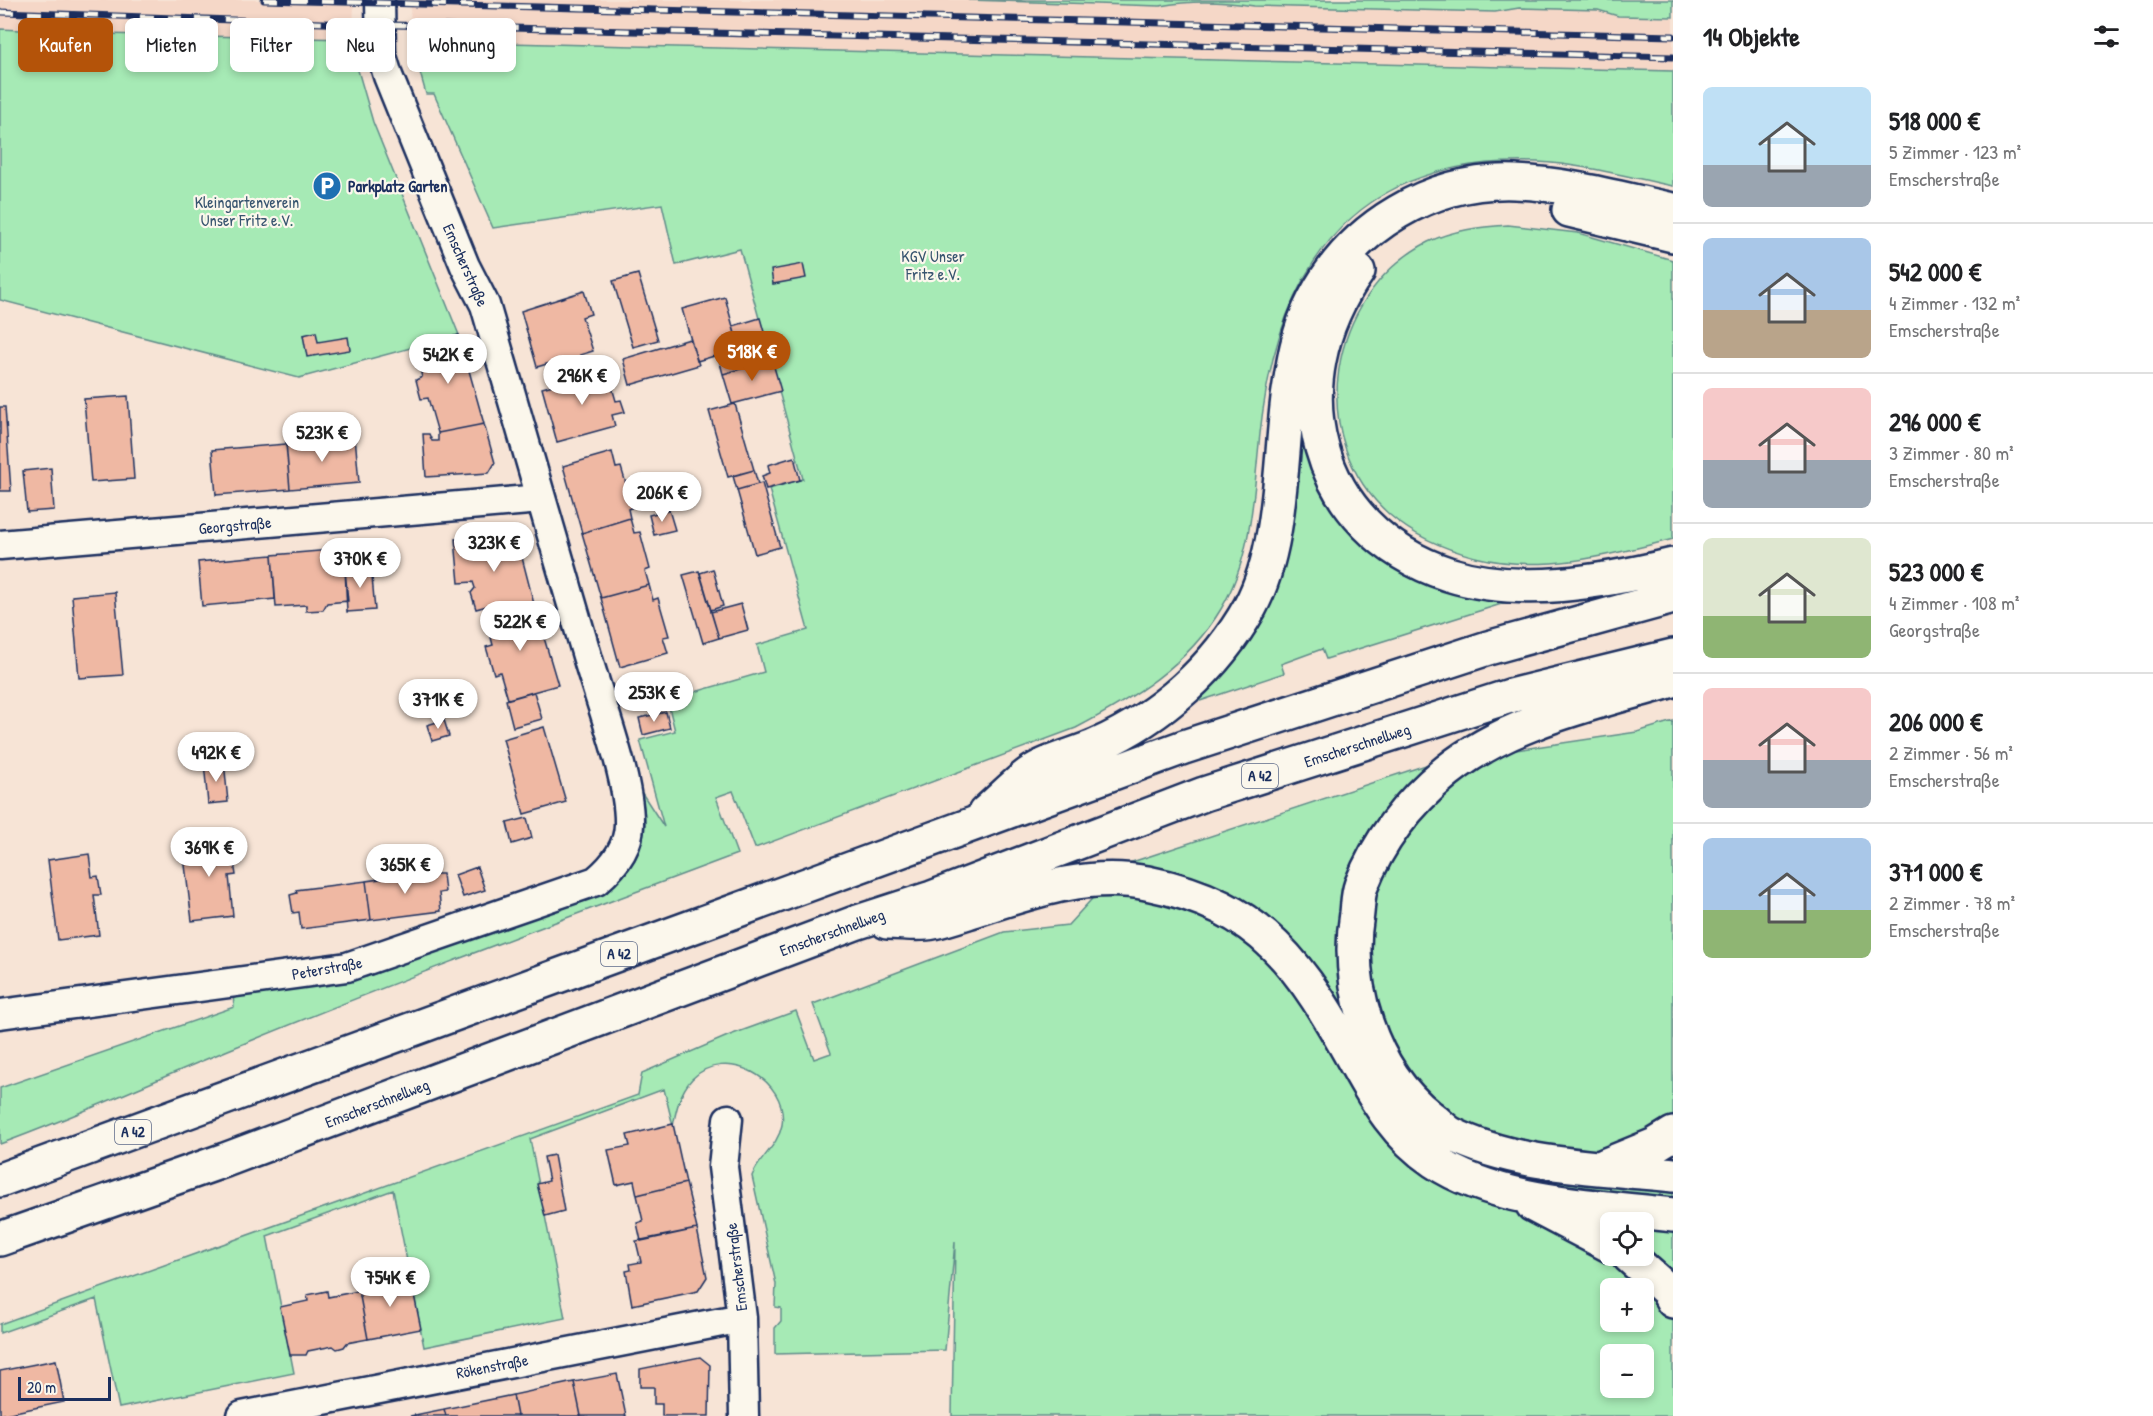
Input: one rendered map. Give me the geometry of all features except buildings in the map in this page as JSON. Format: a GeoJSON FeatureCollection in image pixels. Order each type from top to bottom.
{"type":"FeatureCollection","features":[{"type":"Feature","properties":{"kind":"highway"},"geometry":{"type":"LineString","coordinates":[[973,824],[1030,773],[1100,744],[1158,712],[1212,662],[1251,606],[1278,511],[1296,347],[1313,300],[1341,259],[1375,225],[1416,201],[1461,186],[1514,182],[1567,188],[1673,210]]}},
{"type":"Feature","properties":{"kind":"highway"},"geometry":{"type":"LineString","coordinates":[[1673,235],[1564,209],[1516,204],[1465,208],[1423,221],[1387,243],[1359,270],[1341,296],[1327,326],[1317,362],[1314,395],[1320,444],[1333,478],[1368,526],[1390,546],[1419,563],[1450,575],[1520,585],[1568,584],[1622,577],[1673,564]]}},
{"type":"Feature","properties":{"kind":"highway","name":"A 42"},"geometry":{"type":"LineString","coordinates":[[0,1180],[1195,743],[1488,648],[1673,597]]}},
{"type":"Feature","properties":{"kind":"highway","name":"Emscherschnellweg"},"geometry":{"type":"LineString","coordinates":[[0,1239],[225,1160],[855,923],[932,898],[1204,794],[1510,696],[1673,656]]}},
{"type":"Feature","properties":{"kind":"highway"},"geometry":{"type":"LineString","coordinates":[[1673,680],[1549,717],[1491,742],[1448,770],[1411,803],[1382,843],[1360,888],[1354,932],[1356,986],[1370,1037],[1392,1078],[1416,1106],[1450,1133],[1504,1155],[1673,1175]]}},
{"type":"Feature","properties":{"kind":"highway"},"geometry":{"type":"LineString","coordinates":[[855,923],[933,922],[1051,886],[1095,878],[1144,882],[1186,892],[1237,914],[1264,936],[1304,976],[1374,1100],[1400,1133],[1444,1166],[1473,1182],[1513,1194],[1673,1215]]}},
{"type":"Feature","properties":{"kind":"highway"},"geometry":{"type":"LineString","coordinates":[[1601,1167],[1655,1145],[1673,1134]]}},
{"type":"Feature","properties":{"kind":"highway"},"geometry":{"type":"LineString","coordinates":[[1513,1194],[1600,1240]]}},
{"type":"Feature","properties":{"kind":"highway"},"geometry":{"type":"LineString","coordinates":[[1640,1266],[1667,1290],[1673,1301]]}},
{"type":"Feature","properties":{"kind":"street","name":"Emscherstraße"},"geometry":{"type":"LineString","coordinates":[[380,0],[381,53],[388,76],[465,266],[485,305],[623,782],[630,825],[625,845]]}},
{"type":"Feature","properties":{"kind":"street","name":"Georgstraße"},"geometry":{"type":"LineString","coordinates":[[0,545],[541,499]]}},
{"type":"Feature","properties":{"kind":"street","name":"Peterstraße"},"geometry":{"type":"LineString","coordinates":[[0,1014],[347,967],[596,881],[615,866],[625,845]]}},
{"type":"Feature","properties":{"kind":"street","name":"Emscherstraße"},"geometry":{"type":"LineString","coordinates":[[728,1119],[723,1167],[742,1318],[744,1416]]}},
{"type":"Feature","properties":{"kind":"street","name":"Rökenstraße"},"geometry":{"type":"LineString","coordinates":[[242,1416],[742,1318]]}},
{"type":"Feature","properties":{"kind":"shaded area"},"geometry":{"type":"Polygon","coordinates":[[[0,0],[354,0],[354,18],[326,18],[326,38],[314,38],[314,18],[230,18],[230,37],[218,36],[218,18],[125,18],[125,34],[113,34],[113,18],[18,18],[18,30],[0,29],[0,0]]]}},
{"type":"Feature","properties":{"kind":"shaded area"},"geometry":{"type":"Polygon","coordinates":[[[410,0],[968,0],[1160,6],[1181,0],[1226,1],[1254,6],[1495,12],[1519,8],[1598,10],[1618,16],[1673,18],[1673,71],[516,43],[516,18],[410,18],[410,0]]]}},
{"type":"Feature","properties":{"kind":"green space"},"geometry":{"type":"Polygon","coordinates":[[[968,0],[1673,0],[1673,17],[1618,16],[1598,10],[1519,8],[1495,12],[1254,6],[1207,2],[1160,6],[968,0]]]}},
{"type":"Feature","properties":{"kind":"green space","name":"Kleingartenverein Unser Fritz e.V."},"geometry":{"type":"Polygon","coordinates":[[[0,29],[18,30],[18,72],[113,72],[113,34],[125,34],[125,72],[218,72],[218,36],[230,37],[230,72],[314,72],[314,38],[326,38],[326,72],[359,72],[373,122],[459,335],[299,378],[0,300],[0,29]]]}},
{"type":"Feature","properties":{"kind":"green space","name":"KGV Unser Fritz e.V."},"geometry":{"type":"Polygon","coordinates":[[[516,43],[1673,71],[1673,186],[1605,171],[1554,163],[1477,164],[1426,175],[1382,195],[1345,224],[1315,260],[1292,303],[1274,353],[1263,410],[1252,512],[1233,586],[1221,609],[1192,647],[1157,679],[1118,705],[1076,728],[755,848],[733,791],[716,797],[737,854],[366,995],[0,1144],[0,1088],[234,1007],[233,994],[366,977],[601,890],[625,869],[640,848],[645,822],[640,790],[664,827],[640,740],[675,731],[664,687],[688,694],[764,672],[757,645],[808,630],[769,489],[803,479],[740,249],[676,265],[662,204],[493,228],[434,94],[426,94],[420,72],[516,72],[516,43]]]}},
{"type":"Feature","properties":{"kind":"green space"},"geometry":{"type":"Polygon","coordinates":[[[1508,225],[1578,233],[1673,260],[1673,539],[1575,560],[1525,564],[1500,562],[1464,554],[1420,535],[1390,515],[1363,484],[1345,448],[1337,409],[1339,370],[1349,331],[1368,296],[1394,266],[1428,242],[1467,230],[1508,225]]]}},
{"type":"Feature","properties":{"kind":"green space"},"geometry":{"type":"Polygon","coordinates":[[[1300,418],[1332,501],[1511,601],[1326,659],[1322,649],[1281,664],[1284,673],[1200,701],[1199,698],[1244,646],[1300,418]]]}},
{"type":"Feature","properties":{"kind":"green space"},"geometry":{"type":"Polygon","coordinates":[[[1673,721],[1673,1416],[952,1416],[955,1242],[945,1350],[775,1354],[775,1328],[781,1321],[781,1308],[775,1307],[776,1284],[752,1176],[780,1132],[781,1108],[776,1094],[765,1081],[737,1066],[721,1065],[706,1069],[688,1084],[679,1101],[673,1126],[664,1089],[530,1139],[565,1318],[424,1347],[393,1190],[267,1236],[294,1373],[119,1408],[96,1299],[0,1333],[0,1324],[638,1095],[642,1073],[730,1035],[796,1011],[814,1059],[831,1053],[813,1004],[1004,932],[1068,925],[1123,865],[1435,762],[1637,732],[1673,721]]]}},
{"type":"Feature","properties":{"kind":"railway"},"geometry":{"type":"LineString","coordinates":[[264,0],[1673,36]]}},
{"type":"Feature","properties":{"kind":"railway"},"geometry":{"type":"LineString","coordinates":[[0,12],[353,24],[1673,57]]}},
{"type":"Feature","properties":{"kind":"place","name":"Parkplatz Garten"},"geometry":{"type":"Point","coordinates":[327,186]}}]}
